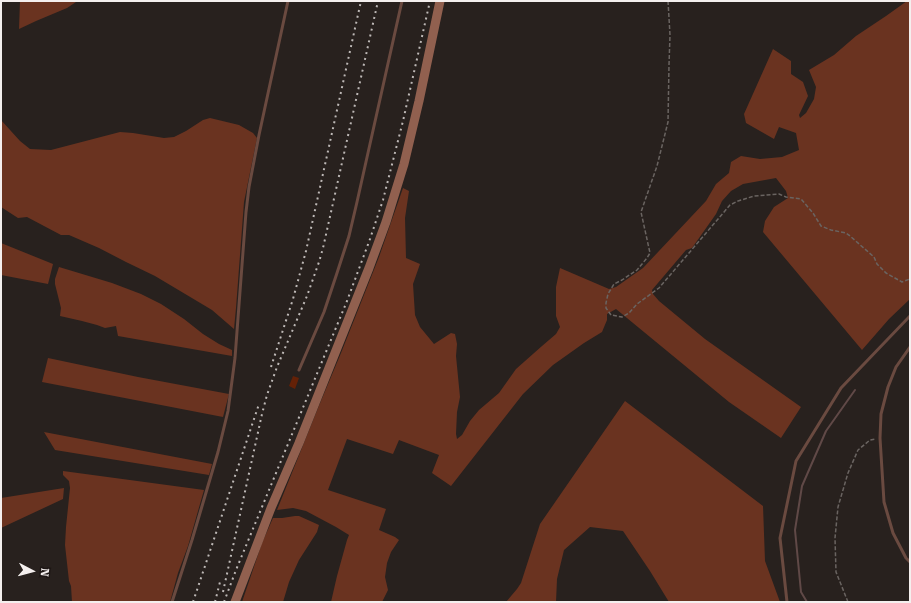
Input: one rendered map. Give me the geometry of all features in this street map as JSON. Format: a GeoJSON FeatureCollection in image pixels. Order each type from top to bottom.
{"type":"FeatureCollection","features":[{"type":"Feature","properties":{"kind":"main road"},"geometry":{"type":"LineString","coordinates":[[235,602],[255,547],[384,229],[407,150],[440,1]]}},
{"type":"Feature","properties":{"kind":"lane"},"geometry":{"type":"LineString","coordinates":[[172,602],[192,540],[228,411],[235,358],[249,187],[288,1]]}},
{"type":"Feature","properties":{"kind":"lane"},"geometry":{"type":"LineString","coordinates":[[299,370],[324,312],[349,236],[358,202],[402,1]]}},
{"type":"Feature","properties":{"kind":"lane"},"geometry":{"type":"LineString","coordinates":[[788,602],[780,538],[796,461],[841,388],[910,316]]}},
{"type":"Feature","properties":{"kind":"lane"},"geometry":{"type":"LineString","coordinates":[[910,347],[896,367],[888,387],[881,414],[880,438],[884,502],[893,533],[906,558],[910,562]]}},
{"type":"Feature","properties":{"kind":"path"},"geometry":{"type":"LineString","coordinates":[[668,1],[670,35],[668,122],[657,166],[641,212],[650,253],[637,270],[614,284],[608,294],[606,303],[606,308],[611,315],[622,317],[629,313],[637,304],[659,288],[730,205],[754,196],[779,194],[786,197],[801,199],[813,213],[821,226],[846,233],[874,257],[877,264],[886,273],[902,282],[910,279]]}},
{"type":"Feature","properties":{"kind":"path"},"geometry":{"type":"LineString","coordinates":[[848,602],[836,572],[835,538],[838,507],[848,473],[858,450],[870,440],[880,438]]}},
{"type":"Feature","properties":{"kind":"shaded area"},"geometry":{"type":"Polygon","coordinates":[[[20,1],[76,2],[67,8],[19,29],[20,1]]]}},
{"type":"Feature","properties":{"kind":"shaded area"},"geometry":{"type":"Polygon","coordinates":[[[907,1],[910,1],[910,299],[889,319],[862,350],[763,232],[765,221],[774,207],[788,198],[786,191],[776,178],[743,184],[731,191],[722,201],[716,214],[692,248],[686,250],[652,290],[653,294],[659,301],[705,339],[801,407],[781,438],[729,402],[616,309],[607,314],[607,320],[602,332],[553,365],[523,394],[451,486],[432,473],[439,455],[399,440],[393,454],[347,439],[328,490],[386,509],[379,530],[399,540],[391,552],[387,563],[385,577],[388,590],[382,602],[331,602],[349,535],[306,511],[293,508],[277,510],[379,257],[403,188],[409,191],[405,218],[406,258],[420,264],[413,284],[415,315],[420,327],[434,344],[451,333],[455,334],[457,344],[456,356],[460,397],[457,412],[457,439],[462,435],[470,421],[479,410],[499,393],[516,369],[556,334],[560,327],[556,316],[556,287],[560,268],[609,289],[616,287],[643,268],[706,201],[716,184],[729,173],[731,162],[741,156],[760,159],[782,157],[799,150],[796,133],[779,127],[774,139],[746,123],[744,114],[773,49],[791,61],[791,74],[803,82],[808,96],[799,115],[800,118],[806,113],[814,99],[816,87],[809,70],[834,55],[856,36],[907,1]]]}},
{"type":"Feature","properties":{"kind":"shaded area"},"geometry":{"type":"Polygon","coordinates":[[[210,118],[239,125],[253,133],[257,138],[244,202],[234,329],[212,310],[155,276],[99,248],[69,235],[61,235],[27,217],[18,218],[1,207],[1,120],[20,141],[30,149],[51,150],[120,132],[164,138],[174,137],[203,120],[210,118]]]}},
{"type":"Feature","properties":{"kind":"shaded area"},"geometry":{"type":"Polygon","coordinates":[[[1,243],[53,264],[48,284],[1,275],[1,243]]]}},
{"type":"Feature","properties":{"kind":"shaded area"},"geometry":{"type":"Polygon","coordinates":[[[59,267],[112,283],[141,294],[161,304],[203,334],[232,350],[232,356],[118,336],[116,326],[105,328],[60,316],[61,308],[55,284],[59,267]]]}},
{"type":"Feature","properties":{"kind":"shaded area"},"geometry":{"type":"Polygon","coordinates":[[[48,358],[229,394],[223,417],[42,382],[48,358]]]}},
{"type":"Feature","properties":{"kind":"shaded area"},"geometry":{"type":"Polygon","coordinates":[[[625,401],[763,506],[765,561],[780,602],[669,602],[623,531],[590,527],[564,550],[557,579],[556,602],[506,602],[521,583],[540,524],[625,401]]]}},
{"type":"Feature","properties":{"kind":"shaded area"},"geometry":{"type":"Polygon","coordinates":[[[44,432],[212,464],[209,475],[55,450],[44,432]]]}},
{"type":"Feature","properties":{"kind":"shaded area"},"geometry":{"type":"Polygon","coordinates":[[[63,471],[204,490],[170,602],[72,602],[65,545],[70,488],[69,481],[63,475],[63,471]]]}},
{"type":"Feature","properties":{"kind":"shaded area"},"geometry":{"type":"Polygon","coordinates":[[[64,488],[63,499],[1,528],[1,498],[64,488]]]}},
{"type":"Feature","properties":{"kind":"shaded area"},"geometry":{"type":"Polygon","coordinates":[[[299,516],[319,525],[317,532],[299,560],[289,582],[283,602],[242,602],[262,543],[273,518],[299,516]]]}},
{"type":"Feature","properties":{"kind":"building"},"geometry":{"type":"Polygon","coordinates":[[[293,376],[299,378],[295,389],[289,386],[293,376]]]}},
{"type":"Feature","properties":{"kind":"waterway"},"geometry":{"type":"LineString","coordinates":[[807,602],[801,592],[795,530],[802,486],[826,431],[855,390]]}},
{"type":"Feature","properties":{"kind":"railway"},"geometry":{"type":"LineString","coordinates":[[271,367],[293,299],[306,251],[361,1]]}},
{"type":"Feature","properties":{"kind":"railway"},"geometry":{"type":"LineString","coordinates":[[223,592],[267,395],[277,367],[307,296],[323,248],[378,1]]}},
{"type":"Feature","properties":{"kind":"railway"},"geometry":{"type":"LineString","coordinates":[[224,602],[347,301],[370,239],[383,200],[403,121],[430,1]]}},
{"type":"Feature","properties":{"kind":"railway"},"geometry":{"type":"LineString","coordinates":[[193,602],[259,404]]}},
{"type":"Feature","properties":{"kind":"railway"},"geometry":{"type":"LineString","coordinates":[[215,602],[220,582]]}}]}
